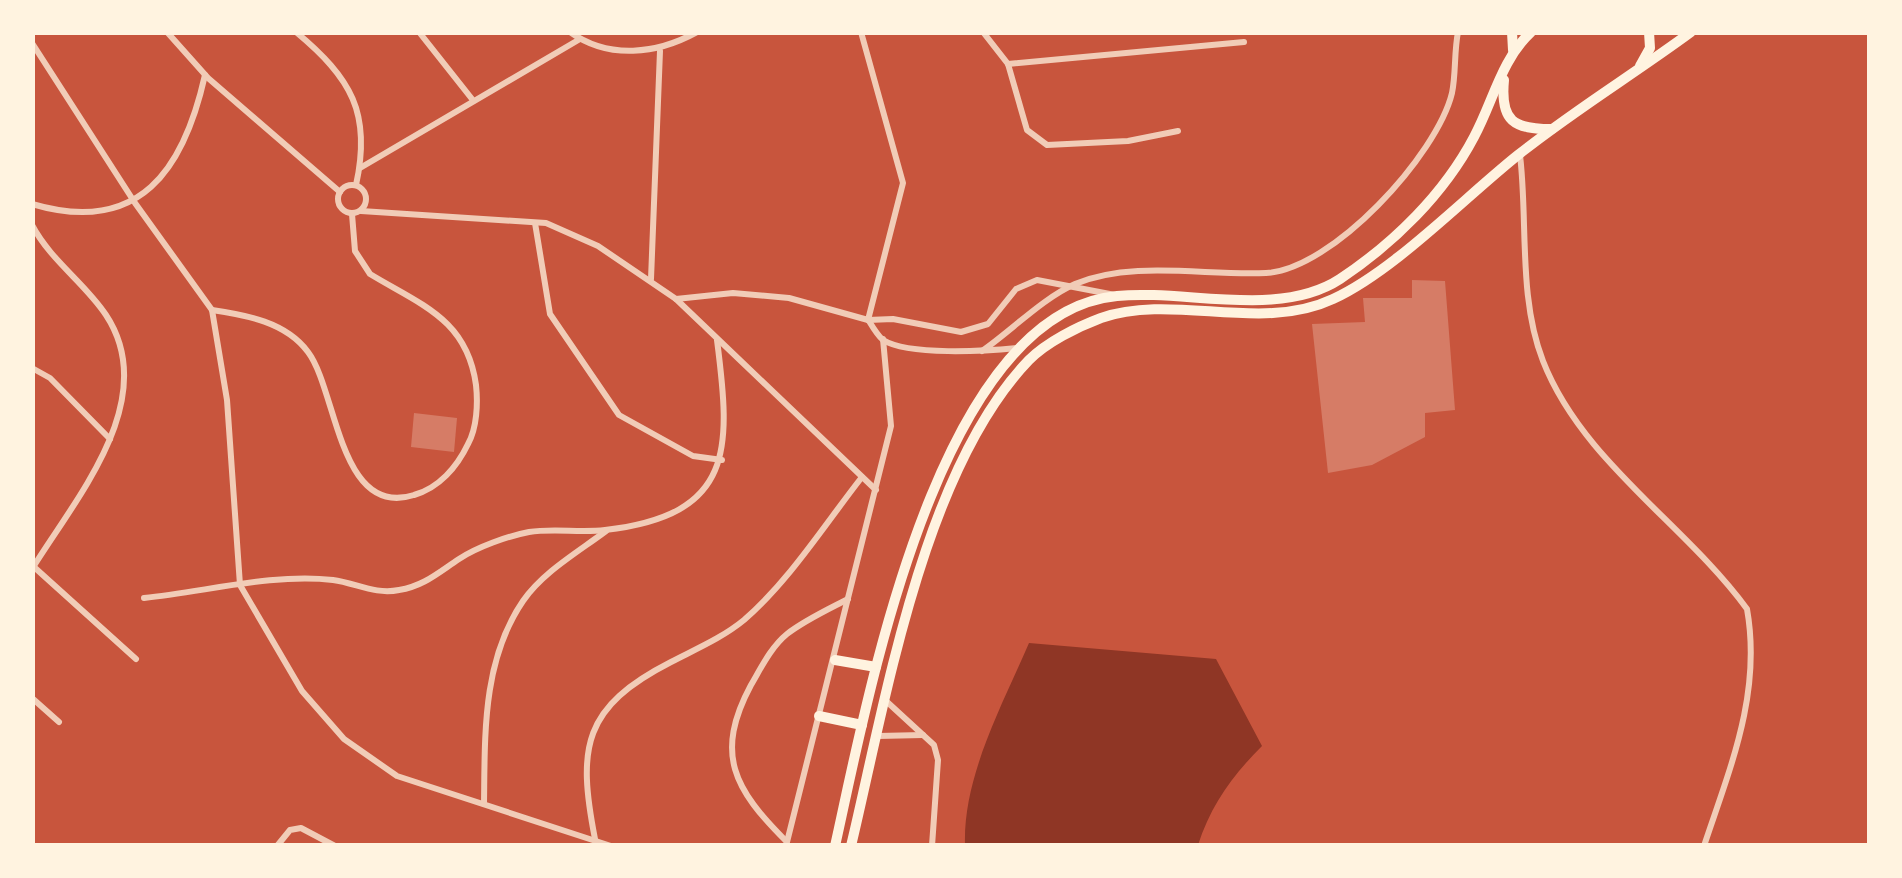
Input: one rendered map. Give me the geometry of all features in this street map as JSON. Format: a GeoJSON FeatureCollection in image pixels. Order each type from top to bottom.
{"type":"FeatureCollection","features":[{"type":"Feature","properties":{"kind":"main road"},"geometry":{"type":"LineString","coordinates":[[1512,32],[1513,50]]}},
{"type":"Feature","properties":{"kind":"main road"},"geometry":{"type":"LineString","coordinates":[[835,846],[876,668],[923,509],[983,399],[1016,348],[1059,316],[1116,296],[1244,300],[1308,292],[1340,278],[1446,185],[1475,136],[1513,50],[1531,32]]}},
{"type":"Feature","properties":{"kind":"main road"},"geometry":{"type":"LineString","coordinates":[[1637,71],[1650,48],[1650,32]]}},
{"type":"Feature","properties":{"kind":"main road"},"geometry":{"type":"LineString","coordinates":[[852,846],[886,700],[933,530],[972,445],[1030,359],[1066,334],[1102,318],[1136,311],[1279,312],[1333,299],[1379,269],[1552,129],[1691,32]]}},
{"type":"Feature","properties":{"kind":"main road"},"geometry":{"type":"LineString","coordinates":[[1505,70],[1506,113],[1526,129],[1552,129]]}},
{"type":"Feature","properties":{"kind":"main road"},"geometry":{"type":"LineString","coordinates":[[835,660],[876,668]]}},
{"type":"Feature","properties":{"kind":"main road"},"geometry":{"type":"LineString","coordinates":[[819,716],[862,726]]}},
{"type":"Feature","properties":{"kind":"street"},"geometry":{"type":"LineString","coordinates":[[167,32],[205,75],[340,192],[340,206],[352,214]]}},
{"type":"Feature","properties":{"kind":"street"},"geometry":{"type":"LineString","coordinates":[[296,32],[336,69],[353,95],[362,126],[356,186]]}},
{"type":"Feature","properties":{"kind":"street"},"geometry":{"type":"LineString","coordinates":[[419,32],[472,100]]}},
{"type":"Feature","properties":{"kind":"street"},"geometry":{"type":"LineString","coordinates":[[570,32],[580,39],[639,53],[660,51],[697,32]]}},
{"type":"Feature","properties":{"kind":"street"},"geometry":{"type":"LineString","coordinates":[[861,32],[904,183],[868,320]]}},
{"type":"Feature","properties":{"kind":"street"},"geometry":{"type":"LineString","coordinates":[[983,32],[1008,64],[1027,130],[1047,145],[1128,141],[1178,130]]}},
{"type":"Feature","properties":{"kind":"street"},"geometry":{"type":"LineString","coordinates":[[982,352],[1074,284],[1123,273],[1271,273],[1316,257],[1383,198],[1434,132],[1452,95],[1457,34]]}},
{"type":"Feature","properties":{"kind":"street"},"geometry":{"type":"LineString","coordinates":[[360,168],[580,39]]}},
{"type":"Feature","properties":{"kind":"street"},"geometry":{"type":"LineString","coordinates":[[1008,64],[1244,42]]}},
{"type":"Feature","properties":{"kind":"street"},"geometry":{"type":"LineString","coordinates":[[32,43],[135,203],[212,310],[227,400],[240,585],[302,692],[344,739],[396,776],[611,846]]}},
{"type":"Feature","properties":{"kind":"street"},"geometry":{"type":"LineString","coordinates":[[652,280],[660,51]]}},
{"type":"Feature","properties":{"kind":"street"},"geometry":{"type":"LineString","coordinates":[[32,204],[55,210],[106,210],[135,203],[161,182],[194,122],[205,75]]}},
{"type":"Feature","properties":{"kind":"street"},"geometry":{"type":"LineString","coordinates":[[1520,153],[1528,293],[1542,360],[1585,430],[1747,609],[1744,722],[1704,846]]}},
{"type":"Feature","properties":{"kind":"street"},"geometry":{"type":"LineString","coordinates":[[340,192],[356,186]]}},
{"type":"Feature","properties":{"kind":"street"},"geometry":{"type":"LineString","coordinates":[[356,186],[366,194],[361,211]]}},
{"type":"Feature","properties":{"kind":"street"},"geometry":{"type":"LineString","coordinates":[[352,214],[361,211],[535,222],[598,246],[676,300],[876,490]]}},
{"type":"Feature","properties":{"kind":"street"},"geometry":{"type":"LineString","coordinates":[[212,310],[251,316],[288,332],[307,350],[320,373],[354,471],[388,498],[427,492],[454,468],[470,440],[478,399],[474,367],[464,341],[444,319],[370,274],[361,264],[355,251],[352,214]]}},
{"type":"Feature","properties":{"kind":"street"},"geometry":{"type":"LineString","coordinates":[[535,222],[550,314],[619,416],[693,456],[722,460]]}},
{"type":"Feature","properties":{"kind":"street"},"geometry":{"type":"LineString","coordinates":[[32,225],[58,263],[108,318],[120,351],[125,390],[110,439],[33,568],[136,659]]}},
{"type":"Feature","properties":{"kind":"street"},"geometry":{"type":"LineString","coordinates":[[676,300],[733,294],[789,298],[868,320],[893,319],[961,332],[978,330],[1016,290],[1037,280],[1074,284],[1116,296]]}},
{"type":"Feature","properties":{"kind":"street"},"geometry":{"type":"LineString","coordinates":[[787,844],[891,426],[883,340],[868,320]]}},
{"type":"Feature","properties":{"kind":"street"},"geometry":{"type":"LineString","coordinates":[[144,598],[240,585],[334,580],[380,592],[402,590],[434,579],[460,558],[530,532],[606,530],[671,516],[708,482],[722,460],[726,405],[717,340]]}},
{"type":"Feature","properties":{"kind":"street"},"geometry":{"type":"LineString","coordinates":[[883,340],[982,352],[1016,348]]}},
{"type":"Feature","properties":{"kind":"street"},"geometry":{"type":"LineString","coordinates":[[32,368],[50,378],[110,439]]}},
{"type":"Feature","properties":{"kind":"street"},"geometry":{"type":"LineString","coordinates":[[596,840],[586,762],[592,730],[607,706],[657,669],[729,633],[762,604],[862,477]]}},
{"type":"Feature","properties":{"kind":"street"},"geometry":{"type":"LineString","coordinates":[[484,804],[485,729],[495,657],[523,602],[548,574],[606,530]]}},
{"type":"Feature","properties":{"kind":"street"},"geometry":{"type":"LineString","coordinates":[[787,844],[758,813],[738,777],[731,724],[783,637],[848,599]]}},
{"type":"Feature","properties":{"kind":"street"},"geometry":{"type":"LineString","coordinates":[[32,698],[58,722]]}},
{"type":"Feature","properties":{"kind":"street"},"geometry":{"type":"LineString","coordinates":[[886,700],[924,735],[938,760],[932,846]]}},
{"type":"Feature","properties":{"kind":"street"},"geometry":{"type":"LineString","coordinates":[[878,736],[924,735]]}},
{"type":"Feature","properties":{"kind":"street"},"geometry":{"type":"LineString","coordinates":[[277,846],[290,830],[309,829],[335,846]]}},
{"type":"Feature","properties":{"kind":"shaded area"},"geometry":{"type":"Polygon","coordinates":[[[1029,643],[1216,659],[1262,746],[1224,792],[1198,845],[965,845],[977,767],[1029,643]]]}},
{"type":"Feature","properties":{"kind":"building"},"geometry":{"type":"Polygon","coordinates":[[[1412,280],[1445,281],[1455,410],[1425,413],[1425,437],[1372,465],[1328,473],[1312,324],[1365,322],[1363,298],[1412,298],[1412,280]]]}},
{"type":"Feature","properties":{"kind":"building"},"geometry":{"type":"Polygon","coordinates":[[[414,413],[457,418],[454,452],[411,447],[414,413]]]}}]}
